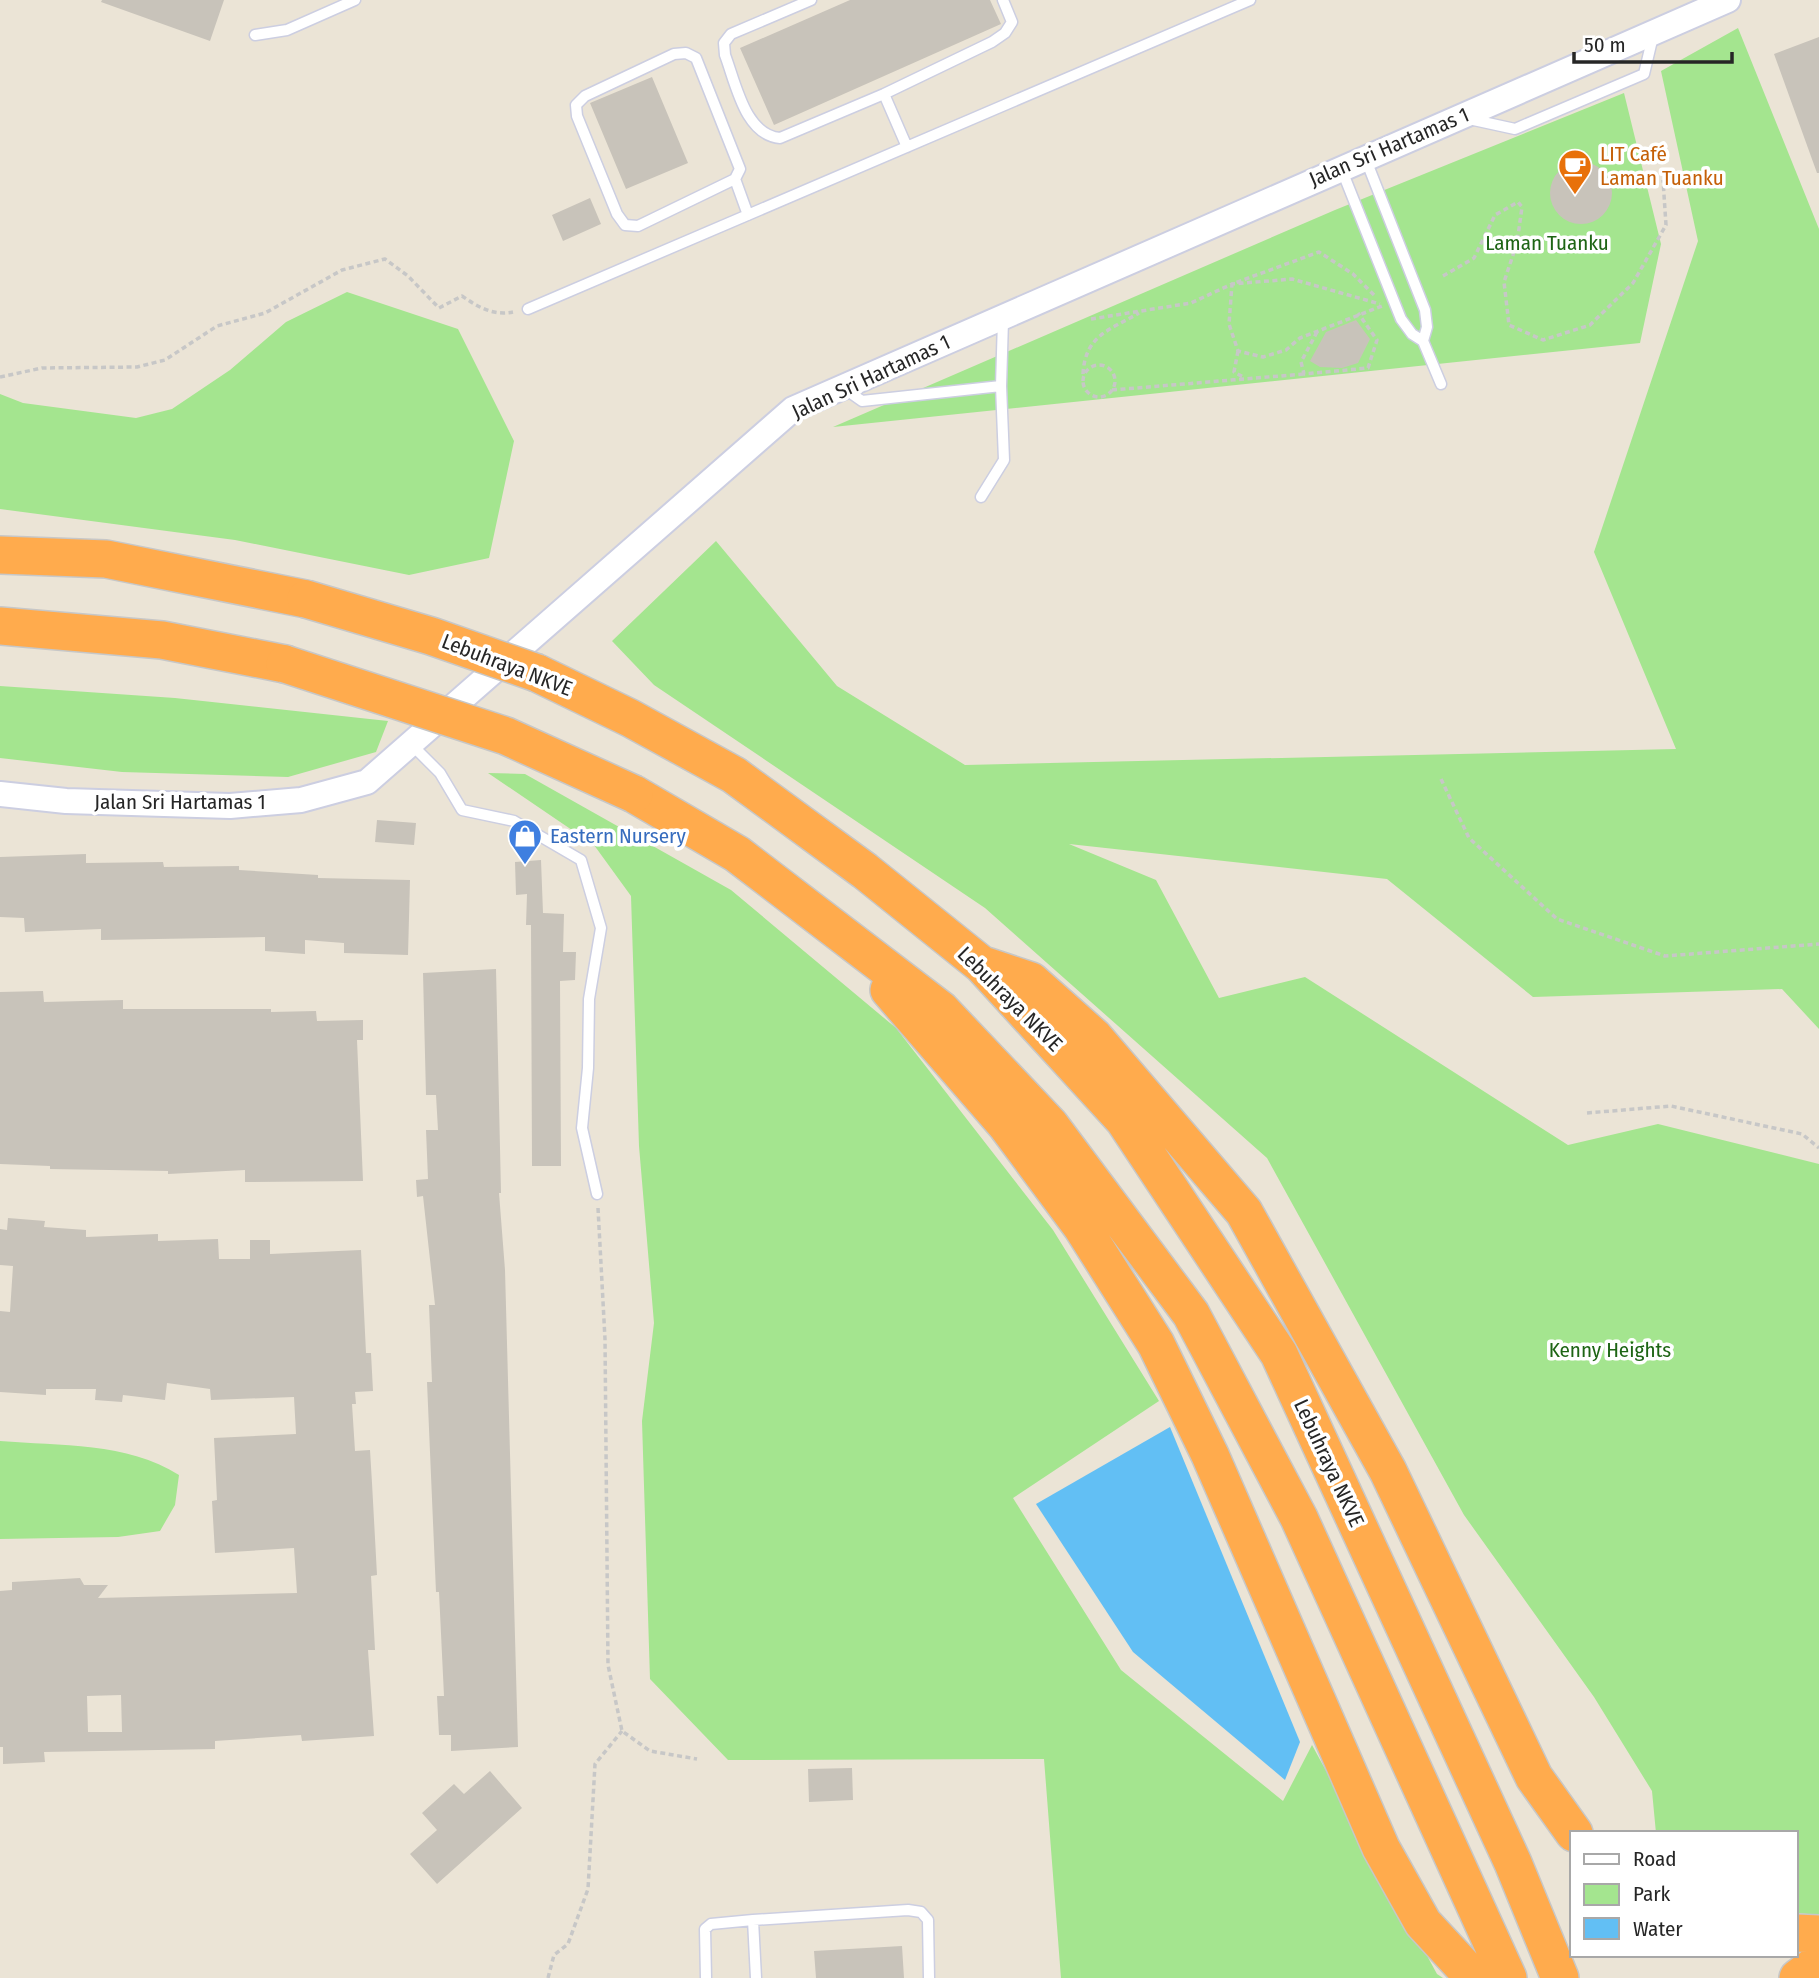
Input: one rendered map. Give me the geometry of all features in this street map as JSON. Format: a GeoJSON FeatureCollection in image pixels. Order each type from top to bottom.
{"type":"FeatureCollection","features":[{"type":"Feature","properties":{"kind":"highway","name":"Lebuhraya NKVE"},"geometry":{"type":"LineString","coordinates":[[0,555],[106,559],[306,600],[431,636],[537,673],[630,718],[734,775],[865,871],[982,965],[1124,1120],[1279,1354],[1513,1863],[1560,1978]]}},
{"type":"Feature","properties":{"kind":"highway"},"geometry":{"type":"LineString","coordinates":[[0,626],[162,640],[285,664],[506,736],[634,794],[737,854],[941,1010],[1050,1125],[1191,1314],[1299,1518],[1508,1978]]}},
{"type":"Feature","properties":{"kind":"highway"},"geometry":{"type":"LineString","coordinates":[[881,964],[890,992],[1007,1126],[1083,1227],[1156,1344],[1210,1455],[1381,1848],[1423,1923],[1474,1978]]}},
{"type":"Feature","properties":{"kind":"highway"},"geometry":{"type":"LineString","coordinates":[[982,965],[1031,981],[1094,1037],[1244,1212],[1388,1471],[1534,1777],[1573,1831]]}},
{"type":"Feature","properties":{"kind":"highway"},"geometry":{"type":"LineString","coordinates":[[1798,1933],[1819,1934]]}},
{"type":"Feature","properties":{"kind":"highway"},"geometry":{"type":"LineString","coordinates":[[1798,1978],[1819,1962]]}},
{"type":"Feature","properties":{"kind":"street","name":"Jalan Sri Hartamas 1"},"geometry":{"type":"LineString","coordinates":[[0,794],[66,801],[230,806],[301,800],[367,782],[793,409],[1728,0]]}},
{"type":"Feature","properties":{"kind":"lane"},"geometry":{"type":"LineString","coordinates":[[255,35],[287,30],[355,0]]}},
{"type":"Feature","properties":{"kind":"lane"},"geometry":{"type":"LineString","coordinates":[[811,0],[730,34],[724,43],[724,55],[753,125],[766,137],[780,138],[884,94],[1005,33],[1012,22],[1003,0]]}},
{"type":"Feature","properties":{"kind":"lane"},"geometry":{"type":"LineString","coordinates":[[528,309],[1250,0]]}},
{"type":"Feature","properties":{"kind":"lane"},"geometry":{"type":"LineString","coordinates":[[1459,117],[1515,129],[1644,74],[1654,32]]}},
{"type":"Feature","properties":{"kind":"lane"},"geometry":{"type":"LineString","coordinates":[[735,179],[638,226],[625,225],[617,214],[582,129],[576,104],[585,96],[674,54],[686,53],[696,58],[740,169],[735,179],[748,215]]}},
{"type":"Feature","properties":{"kind":"lane"},"geometry":{"type":"LineString","coordinates":[[884,94],[907,147]]}},
{"type":"Feature","properties":{"kind":"lane"},"geometry":{"type":"LineString","coordinates":[[1365,158],[1425,310],[1427,327],[1423,341]]}},
{"type":"Feature","properties":{"kind":"lane"},"geometry":{"type":"LineString","coordinates":[[1340,168],[1401,319],[1412,334],[1423,341],[1441,384]]}},
{"type":"Feature","properties":{"kind":"lane"},"geometry":{"type":"LineString","coordinates":[[981,497],[1004,460],[1001,386],[1003,316]]}},
{"type":"Feature","properties":{"kind":"lane"},"geometry":{"type":"LineString","coordinates":[[842,387],[862,401],[1001,386]]}},
{"type":"Feature","properties":{"kind":"lane"},"geometry":{"type":"LineString","coordinates":[[411,744],[440,773],[461,810],[514,821],[581,860],[601,928],[589,999],[588,1068],[582,1128],[597,1194]]}},
{"type":"Feature","properties":{"kind":"lane"},"geometry":{"type":"LineString","coordinates":[[706,1978],[705,1929],[711,1924],[921,1912],[928,1920],[929,1978]]}},
{"type":"Feature","properties":{"kind":"lane"},"geometry":{"type":"LineString","coordinates":[[753,1920],[756,1978]]}},
{"type":"Feature","properties":{"kind":"path"},"geometry":{"type":"LineString","coordinates":[[1443,276],[1474,258],[1495,215],[1518,202],[1522,207],[1517,243],[1504,282],[1509,326],[1543,340],[1590,325],[1633,283],[1666,225],[1663,180]]}},
{"type":"Feature","properties":{"kind":"path"},"geometry":{"type":"LineString","coordinates":[[1091,319],[1191,303],[1232,284],[1319,252],[1353,274],[1384,305]]}},
{"type":"Feature","properties":{"kind":"path"},"geometry":{"type":"LineString","coordinates":[[0,377],[42,368],[137,367],[165,360],[217,326],[265,313],[342,271],[385,259],[408,276],[439,308],[462,296],[481,309],[502,314],[528,309]]}},
{"type":"Feature","properties":{"kind":"path"},"geometry":{"type":"LineString","coordinates":[[1232,284],[1292,279],[1384,305]]}},
{"type":"Feature","properties":{"kind":"path"},"geometry":{"type":"LineString","coordinates":[[1232,284],[1229,324],[1238,351],[1234,372],[1247,379]]}},
{"type":"Feature","properties":{"kind":"path"},"geometry":{"type":"LineString","coordinates":[[1238,351],[1263,357],[1286,351],[1300,338],[1384,305]]}},
{"type":"Feature","properties":{"kind":"path"},"geometry":{"type":"LineString","coordinates":[[1141,312],[1094,339],[1084,355],[1085,388],[1093,396],[1103,396],[1112,390],[1368,368],[1377,340],[1358,313]]}},
{"type":"Feature","properties":{"kind":"path"},"geometry":{"type":"LineString","coordinates":[[1304,374],[1301,362],[1317,332]]}},
{"type":"Feature","properties":{"kind":"path"},"geometry":{"type":"LineString","coordinates":[[1083,378],[1093,366],[1103,365],[1114,376],[1112,390]]}},
{"type":"Feature","properties":{"kind":"path"},"geometry":{"type":"LineString","coordinates":[[1441,779],[1469,838],[1557,919],[1665,956],[1819,944]]}},
{"type":"Feature","properties":{"kind":"path"},"geometry":{"type":"LineString","coordinates":[[1587,1113],[1671,1106],[1802,1134],[1819,1148]]}},
{"type":"Feature","properties":{"kind":"path"},"geometry":{"type":"LineString","coordinates":[[597,1194],[606,1339],[608,1665],[622,1731],[650,1751],[696,1759]]}},
{"type":"Feature","properties":{"kind":"path"},"geometry":{"type":"LineString","coordinates":[[548,1978],[554,1955],[568,1944],[588,1889],[595,1764],[622,1731]]}},
{"type":"Feature","properties":{"kind":"green space","name":"Kenny Heights"},"geometry":{"type":"Polygon","coordinates":[[[1738,28],[1819,229],[1819,1029],[1782,989],[1533,997],[1387,879],[1069,844],[1156,880],[1219,998],[1305,977],[1568,1145],[1658,1124],[1819,1164],[1819,1915],[1798,1913],[1798,1831],[1656,1831],[1652,1791],[1594,1697],[1464,1515],[1267,1158],[985,908],[654,685],[612,641],[716,541],[837,686],[965,765],[1676,749],[1594,552],[1698,241],[1661,71],[1738,28]]]}},
{"type":"Feature","properties":{"kind":"green space","name":"Laman Tuanku"},"geometry":{"type":"Polygon","coordinates":[[[1624,93],[1661,244],[1640,343],[833,427],[1335,210],[1624,93]]]}},
{"type":"Feature","properties":{"kind":"green space"},"geometry":{"type":"Polygon","coordinates":[[[347,292],[458,329],[514,441],[489,558],[409,575],[235,540],[0,509],[0,394],[23,403],[136,418],[172,409],[230,370],[286,322],[347,292]]]}},
{"type":"Feature","properties":{"kind":"green space"},"geometry":{"type":"Polygon","coordinates":[[[0,686],[175,698],[388,721],[376,752],[288,777],[122,772],[0,758],[0,686]]]}},
{"type":"Feature","properties":{"kind":"green space"},"geometry":{"type":"Polygon","coordinates":[[[488,773],[525,774],[731,890],[896,1028],[1053,1230],[1159,1401],[1013,1498],[1121,1670],[1283,1801],[1312,1745],[1437,1974],[1443,1978],[1061,1978],[1044,1759],[728,1760],[650,1679],[642,1421],[654,1323],[639,1146],[631,896],[594,845],[488,773]]]}},
{"type":"Feature","properties":{"kind":"green space"},"geometry":{"type":"Polygon","coordinates":[[[0,1441],[69,1445],[138,1456],[179,1475],[175,1505],[160,1531],[118,1537],[0,1539],[0,1441]]]}},
{"type":"Feature","properties":{"kind":"water"},"geometry":{"type":"Polygon","coordinates":[[[1170,1427],[1300,1742],[1285,1780],[1133,1652],[1036,1504],[1170,1427]]]}},
{"type":"Feature","properties":{"kind":"building"},"geometry":{"type":"Polygon","coordinates":[[[224,0],[210,41],[101,2],[224,0]]]}},
{"type":"Feature","properties":{"kind":"building"},"geometry":{"type":"Polygon","coordinates":[[[850,0],[990,0],[1001,24],[774,125],[740,48],[850,0]]]}},
{"type":"Feature","properties":{"kind":"building"},"geometry":{"type":"Polygon","coordinates":[[[1819,37],[1819,173],[1817,173],[1774,54],[1819,37]]]}},
{"type":"Feature","properties":{"kind":"building"},"geometry":{"type":"Polygon","coordinates":[[[652,77],[688,163],[626,189],[590,103],[652,77]]]}},
{"type":"Feature","properties":{"kind":"building"},"geometry":{"type":"Polygon","coordinates":[[[1581,162],[1593,164],[1603,171],[1610,181],[1610,205],[1603,215],[1593,222],[1581,224],[1569,222],[1559,215],[1552,205],[1550,193],[1552,181],[1559,171],[1569,164],[1581,162]]]}},
{"type":"Feature","properties":{"kind":"building"},"geometry":{"type":"Polygon","coordinates":[[[590,198],[601,224],[563,241],[552,215],[590,198]]]}},
{"type":"Feature","properties":{"kind":"building"},"geometry":{"type":"Polygon","coordinates":[[[1356,320],[1370,339],[1358,363],[1342,368],[1320,367],[1310,361],[1326,332],[1356,320]]]}},
{"type":"Feature","properties":{"kind":"building"},"geometry":{"type":"Polygon","coordinates":[[[377,820],[416,823],[414,845],[375,842],[377,820]]]}},
{"type":"Feature","properties":{"kind":"building"},"geometry":{"type":"Polygon","coordinates":[[[86,854],[86,863],[163,862],[164,867],[239,866],[239,870],[318,875],[318,878],[410,880],[408,955],[344,953],[344,943],[305,940],[305,954],[265,951],[265,937],[101,940],[101,929],[25,932],[24,918],[0,917],[0,857],[86,854]]]}},
{"type":"Feature","properties":{"kind":"building"},"geometry":{"type":"Polygon","coordinates":[[[541,860],[543,913],[564,914],[563,952],[576,952],[575,980],[560,981],[561,1166],[532,1166],[531,925],[526,925],[527,894],[516,895],[515,862],[541,860]]]}},
{"type":"Feature","properties":{"kind":"building"},"geometry":{"type":"Polygon","coordinates":[[[496,969],[499,1193],[505,1270],[518,1747],[451,1751],[451,1735],[439,1735],[437,1696],[444,1696],[439,1592],[436,1592],[427,1382],[432,1382],[429,1305],[435,1305],[423,1196],[417,1197],[416,1180],[428,1179],[426,1130],[438,1130],[436,1095],[426,1095],[423,973],[496,969]]]}},
{"type":"Feature","properties":{"kind":"building"},"geometry":{"type":"Polygon","coordinates":[[[43,991],[44,1002],[123,1000],[123,1009],[316,1011],[317,1021],[363,1020],[363,1040],[357,1040],[363,1181],[245,1182],[245,1170],[168,1174],[168,1171],[50,1169],[50,1166],[0,1164],[0,992],[43,991]]]}},
{"type":"Feature","properties":{"kind":"building"},"geometry":{"type":"Polygon","coordinates":[[[8,1218],[45,1221],[44,1227],[86,1230],[86,1237],[158,1234],[158,1241],[218,1239],[219,1259],[250,1259],[250,1240],[270,1240],[270,1254],[361,1250],[366,1353],[371,1353],[373,1391],[355,1392],[356,1404],[352,1404],[355,1451],[370,1450],[377,1575],[371,1576],[375,1650],[368,1650],[374,1736],[302,1741],[301,1735],[215,1741],[215,1749],[44,1752],[45,1762],[3,1764],[3,1747],[0,1747],[0,1591],[12,1590],[12,1582],[80,1578],[84,1585],[108,1585],[98,1598],[297,1593],[294,1548],[215,1553],[212,1501],[217,1500],[214,1438],[296,1434],[294,1397],[211,1400],[210,1389],[167,1383],[165,1400],[123,1395],[122,1402],[95,1400],[96,1389],[46,1389],[46,1395],[0,1392],[0,1311],[10,1312],[13,1266],[0,1265],[0,1229],[7,1230],[8,1218]],[[121,1695],[87,1696],[88,1732],[122,1732],[121,1695]]]}},
{"type":"Feature","properties":{"kind":"building"},"geometry":{"type":"Polygon","coordinates":[[[852,1768],[853,1800],[809,1802],[808,1769],[852,1768]]]}},
{"type":"Feature","properties":{"kind":"building"},"geometry":{"type":"Polygon","coordinates":[[[490,1771],[522,1808],[437,1884],[410,1854],[437,1830],[422,1813],[454,1784],[464,1794],[490,1771]]]}},
{"type":"Feature","properties":{"kind":"building"},"geometry":{"type":"Polygon","coordinates":[[[902,1946],[904,1978],[816,1978],[814,1951],[902,1946]]]}},
{"type":"Feature","properties":{"kind":"place","name":"LIT Café Laman Tuanku"},"geometry":{"type":"Point","coordinates":[1575,196]}},
{"type":"Feature","properties":{"kind":"place","name":"Eastern Nursery"},"geometry":{"type":"Point","coordinates":[525,866]}}]}
